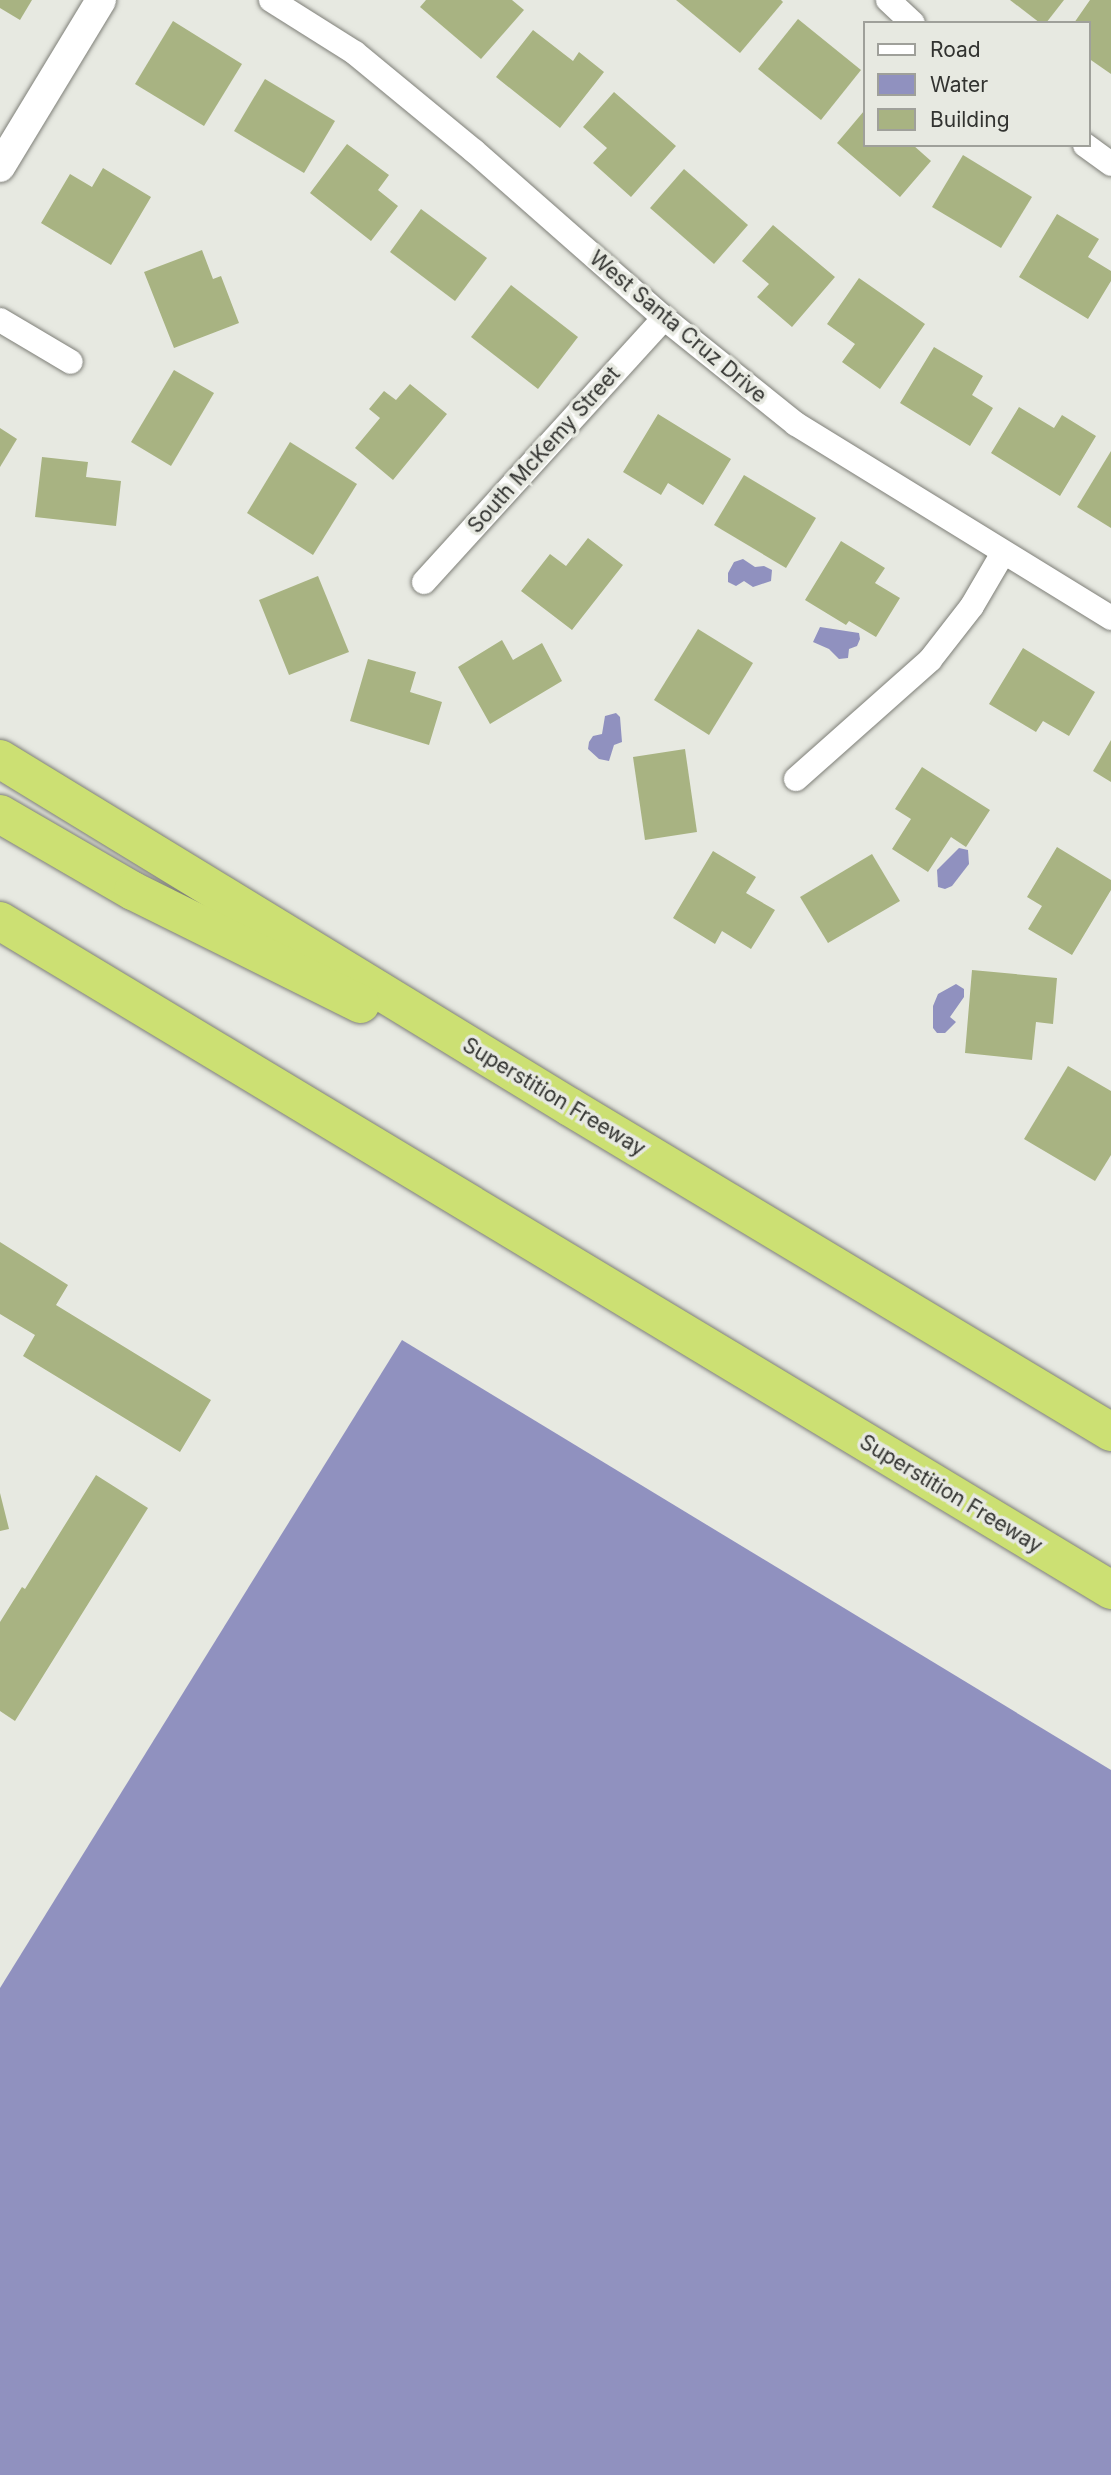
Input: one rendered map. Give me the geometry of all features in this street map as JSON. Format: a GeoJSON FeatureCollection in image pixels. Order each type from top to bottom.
{"type":"FeatureCollection","features":[{"type":"Feature","properties":{"kind":"highway","name":"Superstition Freeway"},"geometry":{"type":"LineString","coordinates":[[0,759],[570,1107],[1111,1432]]}},
{"type":"Feature","properties":{"kind":"highway"},"geometry":{"type":"LineString","coordinates":[[0,814],[133,891],[241,947],[570,1107]]}},
{"type":"Feature","properties":{"kind":"highway","name":"Superstition Freeway"},"geometry":{"type":"LineString","coordinates":[[0,921],[1111,1590]]}},
{"type":"Feature","properties":{"kind":"street"},"geometry":{"type":"LineString","coordinates":[[0,167],[101,0]]}},
{"type":"Feature","properties":{"kind":"street","name":"West Santa Cruz Drive"},"geometry":{"type":"LineString","coordinates":[[271,0],[355,53],[474,151],[664,318],[796,424],[1111,618]]}},
{"type":"Feature","properties":{"kind":"street"},"geometry":{"type":"LineString","coordinates":[[888,0],[910,21]]}},
{"type":"Feature","properties":{"kind":"street"},"geometry":{"type":"LineString","coordinates":[[1088,147],[1111,164]]}},
{"type":"Feature","properties":{"kind":"street","name":"South McKemy Street"},"geometry":{"type":"LineString","coordinates":[[424,582],[664,318]]}},
{"type":"Feature","properties":{"kind":"street"},"geometry":{"type":"LineString","coordinates":[[0,320],[71,362]]}},
{"type":"Feature","properties":{"kind":"street"},"geometry":{"type":"LineString","coordinates":[[796,779],[930,660],[972,606],[1003,553]]}},
{"type":"Feature","properties":{"kind":"water"},"geometry":{"type":"Polygon","coordinates":[[[743,559],[755,567],[764,566],[772,570],[771,581],[753,587],[744,581],[736,586],[728,582],[728,573],[734,562],[743,559]]]}},
{"type":"Feature","properties":{"kind":"water"},"geometry":{"type":"Polygon","coordinates":[[[820,627],[859,633],[857,646],[849,649],[848,658],[839,659],[829,649],[813,642],[820,627]]]}},
{"type":"Feature","properties":{"kind":"water"},"geometry":{"type":"Polygon","coordinates":[[[616,713],[620,717],[622,742],[614,745],[609,761],[599,759],[588,749],[589,742],[593,736],[602,734],[605,716],[616,713]]]}},
{"type":"Feature","properties":{"kind":"water"},"geometry":{"type":"Polygon","coordinates":[[[959,848],[968,850],[969,864],[952,886],[945,889],[938,887],[937,870],[959,848]]]}},
{"type":"Feature","properties":{"kind":"water"},"geometry":{"type":"Polygon","coordinates":[[[956,984],[964,989],[964,997],[950,1017],[956,1022],[945,1033],[937,1033],[933,1028],[933,1006],[938,994],[956,984]]]}},
{"type":"Feature","properties":{"kind":"water"},"geometry":{"type":"Polygon","coordinates":[[[402,1340],[1111,1770],[1111,2475],[0,2475],[0,1988],[402,1340]]]}},
{"type":"Feature","properties":{"kind":"building"},"geometry":{"type":"Polygon","coordinates":[[[0,0],[32,0],[20,20],[0,8],[0,0]]]}},
{"type":"Feature","properties":{"kind":"building"},"geometry":{"type":"Polygon","coordinates":[[[426,0],[512,0],[524,10],[481,59],[420,7],[426,0]]]}},
{"type":"Feature","properties":{"kind":"building"},"geometry":{"type":"Polygon","coordinates":[[[676,0],[781,0],[783,2],[740,53],[676,0]]]}},
{"type":"Feature","properties":{"kind":"building"},"geometry":{"type":"Polygon","coordinates":[[[1010,0],[1064,0],[1048,21],[1037,21],[1010,0]]]}},
{"type":"Feature","properties":{"kind":"building"},"geometry":{"type":"Polygon","coordinates":[[[1090,0],[1111,0],[1111,74],[1090,59],[1090,21],[1075,21],[1090,0]]]}},
{"type":"Feature","properties":{"kind":"building"},"geometry":{"type":"Polygon","coordinates":[[[798,19],[861,70],[821,120],[758,69],[798,19]]]}},
{"type":"Feature","properties":{"kind":"building"},"geometry":{"type":"Polygon","coordinates":[[[173,21],[242,64],[204,126],[135,84],[173,21]]]}},
{"type":"Feature","properties":{"kind":"building"},"geometry":{"type":"Polygon","coordinates":[[[533,30],[573,61],[579,52],[604,72],[560,128],[496,77],[533,30]]]}},
{"type":"Feature","properties":{"kind":"building"},"geometry":{"type":"Polygon","coordinates":[[[265,79],[335,121],[304,173],[234,131],[265,79]]]}},
{"type":"Feature","properties":{"kind":"building"},"geometry":{"type":"Polygon","coordinates":[[[614,92],[676,146],[631,197],[593,163],[607,148],[583,127],[614,92]]]}},
{"type":"Feature","properties":{"kind":"building"},"geometry":{"type":"Polygon","coordinates":[[[862,113],[862,147],[915,147],[931,161],[900,197],[837,143],[862,113]]]}},
{"type":"Feature","properties":{"kind":"building"},"geometry":{"type":"Polygon","coordinates":[[[347,144],[389,175],[378,190],[398,206],[371,241],[310,193],[347,144]]]}},
{"type":"Feature","properties":{"kind":"building"},"geometry":{"type":"Polygon","coordinates":[[[963,155],[1032,197],[1001,248],[932,207],[963,155]]]}},
{"type":"Feature","properties":{"kind":"building"},"geometry":{"type":"Polygon","coordinates":[[[103,168],[151,197],[111,265],[41,223],[70,174],[92,187],[103,168]]]}},
{"type":"Feature","properties":{"kind":"building"},"geometry":{"type":"Polygon","coordinates":[[[684,169],[748,225],[714,264],[650,208],[684,169]]]}},
{"type":"Feature","properties":{"kind":"building"},"geometry":{"type":"Polygon","coordinates":[[[421,209],[487,258],[455,301],[390,252],[421,209]]]}},
{"type":"Feature","properties":{"kind":"building"},"geometry":{"type":"Polygon","coordinates":[[[1057,214],[1099,239],[1088,257],[1111,271],[1111,281],[1088,319],[1019,277],[1057,214]]]}},
{"type":"Feature","properties":{"kind":"building"},"geometry":{"type":"Polygon","coordinates":[[[773,225],[835,277],[792,327],[757,297],[769,284],[742,261],[773,225]]]}},
{"type":"Feature","properties":{"kind":"building"},"geometry":{"type":"Polygon","coordinates":[[[202,250],[213,279],[221,276],[239,323],[174,348],[144,272],[202,250]]]}},
{"type":"Feature","properties":{"kind":"building"},"geometry":{"type":"Polygon","coordinates":[[[859,278],[925,324],[880,389],[842,362],[855,344],[827,324],[859,278]]]}},
{"type":"Feature","properties":{"kind":"building"},"geometry":{"type":"Polygon","coordinates":[[[511,285],[578,337],[538,389],[471,337],[511,285]]]}},
{"type":"Feature","properties":{"kind":"building"},"geometry":{"type":"Polygon","coordinates":[[[934,347],[983,376],[972,395],[993,408],[970,446],[900,403],[934,347]]]}},
{"type":"Feature","properties":{"kind":"building"},"geometry":{"type":"Polygon","coordinates":[[[174,370],[214,393],[171,466],[131,442],[174,370]]]}},
{"type":"Feature","properties":{"kind":"building"},"geometry":{"type":"Polygon","coordinates":[[[410,384],[447,414],[393,480],[355,448],[380,418],[369,409],[384,391],[396,400],[410,384]]]}},
{"type":"Feature","properties":{"kind":"building"},"geometry":{"type":"Polygon","coordinates":[[[1019,407],[1054,428],[1062,415],[1096,436],[1060,496],[991,453],[1019,407]]]}},
{"type":"Feature","properties":{"kind":"building"},"geometry":{"type":"Polygon","coordinates":[[[658,414],[731,459],[703,505],[668,483],[661,495],[623,472],[658,414]]]}},
{"type":"Feature","properties":{"kind":"building"},"geometry":{"type":"Polygon","coordinates":[[[0,428],[17,439],[0,467],[0,428]]]}},
{"type":"Feature","properties":{"kind":"building"},"geometry":{"type":"Polygon","coordinates":[[[290,442],[357,484],[313,555],[247,513],[290,442]]]}},
{"type":"Feature","properties":{"kind":"building"},"geometry":{"type":"Polygon","coordinates":[[[1111,451],[1111,528],[1077,507],[1111,451]]]}},
{"type":"Feature","properties":{"kind":"building"},"geometry":{"type":"Polygon","coordinates":[[[42,457],[88,462],[86,477],[121,481],[116,526],[35,517],[42,457]]]}},
{"type":"Feature","properties":{"kind":"building"},"geometry":{"type":"Polygon","coordinates":[[[744,475],[816,518],[786,568],[714,525],[744,475]]]}},
{"type":"Feature","properties":{"kind":"building"},"geometry":{"type":"Polygon","coordinates":[[[588,538],[623,565],[572,630],[521,591],[550,554],[566,566],[588,538]]]}},
{"type":"Feature","properties":{"kind":"building"},"geometry":{"type":"Polygon","coordinates":[[[841,541],[885,568],[875,583],[900,598],[876,637],[849,621],[846,625],[805,600],[841,541]]]}},
{"type":"Feature","properties":{"kind":"building"},"geometry":{"type":"Polygon","coordinates":[[[318,576],[349,652],[289,675],[259,600],[318,576]]]}},
{"type":"Feature","properties":{"kind":"building"},"geometry":{"type":"Polygon","coordinates":[[[698,629],[753,663],[709,735],[654,700],[698,629]]]}},
{"type":"Feature","properties":{"kind":"building"},"geometry":{"type":"Polygon","coordinates":[[[502,640],[513,660],[542,643],[562,681],[490,724],[458,667],[502,640]]]}},
{"type":"Feature","properties":{"kind":"building"},"geometry":{"type":"Polygon","coordinates":[[[1023,648],[1095,692],[1069,736],[1043,721],[1036,732],[989,704],[1023,648]]]}},
{"type":"Feature","properties":{"kind":"building"},"geometry":{"type":"Polygon","coordinates":[[[368,659],[416,672],[410,692],[442,702],[429,745],[350,721],[368,659]]]}},
{"type":"Feature","properties":{"kind":"building"},"geometry":{"type":"Polygon","coordinates":[[[1111,740],[1111,782],[1093,771],[1111,740]]]}},
{"type":"Feature","properties":{"kind":"building"},"geometry":{"type":"Polygon","coordinates":[[[685,749],[697,832],[645,840],[633,757],[685,749]]]}},
{"type":"Feature","properties":{"kind":"building"},"geometry":{"type":"Polygon","coordinates":[[[922,767],[990,810],[966,847],[951,837],[928,872],[892,849],[911,819],[895,809],[922,767]]]}},
{"type":"Feature","properties":{"kind":"building"},"geometry":{"type":"Polygon","coordinates":[[[1057,847],[1111,880],[1111,890],[1072,955],[1028,929],[1042,906],[1027,897],[1057,847]]]}},
{"type":"Feature","properties":{"kind":"building"},"geometry":{"type":"Polygon","coordinates":[[[713,851],[756,877],[746,893],[775,910],[751,949],[722,931],[715,944],[673,918],[713,851]]]}},
{"type":"Feature","properties":{"kind":"building"},"geometry":{"type":"Polygon","coordinates":[[[872,854],[900,901],[828,943],[800,897],[872,854]]]}},
{"type":"Feature","properties":{"kind":"building"},"geometry":{"type":"Polygon","coordinates":[[[972,970],[1057,978],[1053,1024],[1036,1022],[1032,1060],[965,1053],[972,970]]]}},
{"type":"Feature","properties":{"kind":"building"},"geometry":{"type":"Polygon","coordinates":[[[1068,1066],[1111,1091],[1111,1155],[1095,1181],[1024,1139],[1068,1066]]]}},
{"type":"Feature","properties":{"kind":"building"},"geometry":{"type":"Polygon","coordinates":[[[0,1242],[68,1285],[56,1305],[211,1400],[180,1452],[23,1356],[35,1335],[0,1314],[0,1242]]]}},
{"type":"Feature","properties":{"kind":"building"},"geometry":{"type":"Polygon","coordinates":[[[96,1475],[148,1508],[15,1721],[0,1711],[0,1622],[22,1587],[25,1589],[96,1475]]]}},
{"type":"Feature","properties":{"kind":"building"},"geometry":{"type":"Polygon","coordinates":[[[0,1493],[9,1529],[0,1531],[0,1493]]]}}]}
